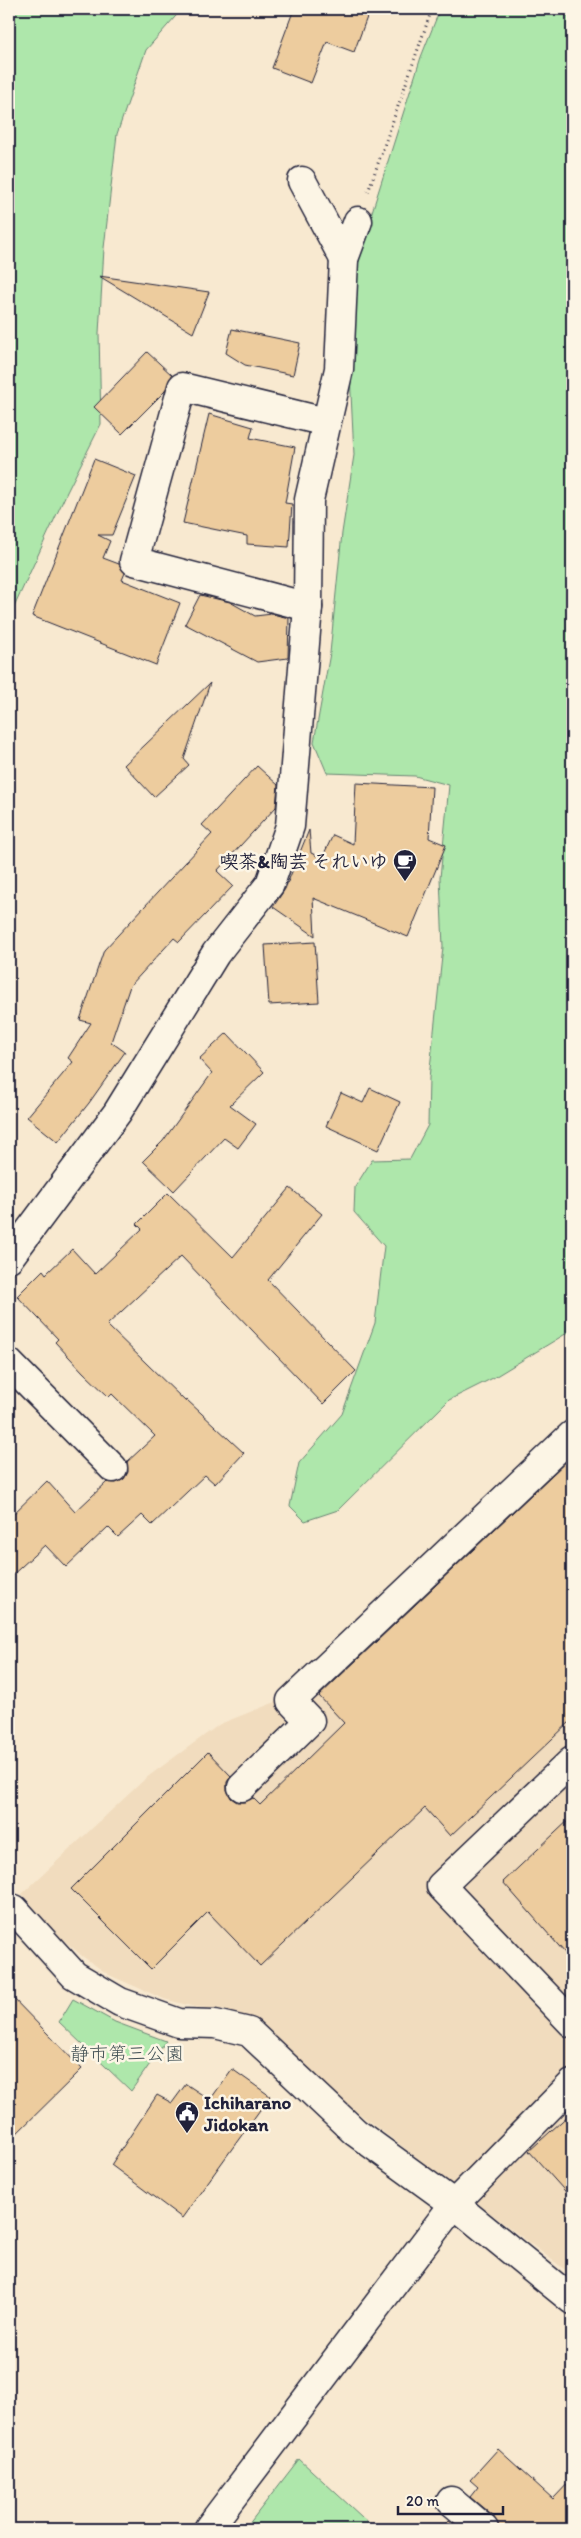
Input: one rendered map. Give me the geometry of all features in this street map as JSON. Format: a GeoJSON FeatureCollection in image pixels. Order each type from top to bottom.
{"type":"FeatureCollection","features":[{"type":"Feature","properties":{"kind":"street"},"geometry":{"type":"LineString","coordinates":[[302,181],[344,259]]}},
{"type":"Feature","properties":{"kind":"street"},"geometry":{"type":"LineString","coordinates":[[9,1258],[116,1113],[216,953],[270,884],[290,826],[308,607],[309,500],[339,369],[344,259],[358,221]]}},
{"type":"Feature","properties":{"kind":"street"},"geometry":{"type":"LineString","coordinates":[[308,607],[134,561],[182,387],[326,422]]}},
{"type":"Feature","properties":{"kind":"street"},"geometry":{"type":"LineString","coordinates":[[9,1363],[113,1468]]}},
{"type":"Feature","properties":{"kind":"street"},"geometry":{"type":"LineString","coordinates":[[242,1786],[310,1721],[291,1701],[572,1435]]}},
{"type":"Feature","properties":{"kind":"street"},"geometry":{"type":"LineString","coordinates":[[572,1761],[441,1886],[572,2023]]}},
{"type":"Feature","properties":{"kind":"street"},"geometry":{"type":"LineString","coordinates":[[11,1909],[74,1975],[120,2002],[179,2023],[215,2024],[249,2032],[355,2132],[454,2204],[572,2300]]}},
{"type":"Feature","properties":{"kind":"street"},"geometry":{"type":"LineString","coordinates":[[208,2529],[454,2204],[572,2084]]}},
{"type":"Feature","properties":{"kind":"street"},"geometry":{"type":"LineString","coordinates":[[451,2501],[484,2529]]}},
{"type":"Feature","properties":{"kind":"path"},"geometry":{"type":"LineString","coordinates":[[358,221],[432,9]]}},
{"type":"Feature","properties":{"kind":"shaded area"},"geometry":{"type":"Polygon","coordinates":[[[572,1417],[572,2275],[341,2100],[266,2027],[222,2009],[195,2007],[164,1999],[109,1975],[82,1956],[58,1935],[22,1894],[146,1778],[220,1724],[273,1703],[572,1417]]]}},
{"type":"Feature","properties":{"kind":"green space"},"geometry":{"type":"Polygon","coordinates":[[[9,9],[182,9],[146,50],[117,134],[104,248],[99,333],[101,424],[67,492],[9,618],[9,9]]]}},
{"type":"Feature","properties":{"kind":"green space"},"geometry":{"type":"Polygon","coordinates":[[[440,9],[572,9],[572,1330],[493,1378],[449,1400],[338,1510],[305,1521],[290,1506],[299,1463],[342,1414],[375,1323],[384,1246],[354,1212],[355,1187],[372,1160],[410,1159],[428,1125],[429,1078],[443,947],[440,878],[449,785],[415,776],[327,773],[314,742],[330,653],[342,533],[354,455],[350,373],[352,275],[421,57],[440,9]]]}},
{"type":"Feature","properties":{"kind":"green space","name":"静市第三公園"},"geometry":{"type":"Polygon","coordinates":[[[73,1999],[115,2022],[166,2041],[131,2091],[59,2022],[73,1999]]]}},
{"type":"Feature","properties":{"kind":"green space"},"geometry":{"type":"Polygon","coordinates":[[[299,2459],[375,2529],[245,2529],[299,2459]]]}},
{"type":"Feature","properties":{"kind":"building"},"geometry":{"type":"Polygon","coordinates":[[[294,9],[370,9],[354,52],[327,42],[311,83],[272,68],[294,9]]]}},
{"type":"Feature","properties":{"kind":"building"},"geometry":{"type":"Polygon","coordinates":[[[99,276],[209,292],[193,333],[99,276]]]}},
{"type":"Feature","properties":{"kind":"building"},"geometry":{"type":"Polygon","coordinates":[[[232,329],[300,343],[293,375],[245,365],[226,353],[232,329]]]}},
{"type":"Feature","properties":{"kind":"building"},"geometry":{"type":"Polygon","coordinates":[[[147,352],[172,375],[165,391],[122,434],[94,407],[147,352]]]}},
{"type":"Feature","properties":{"kind":"building"},"geometry":{"type":"Polygon","coordinates":[[[209,414],[253,427],[250,438],[295,447],[285,503],[292,504],[289,547],[247,544],[247,536],[183,523],[209,414]]]}},
{"type":"Feature","properties":{"kind":"building"},"geometry":{"type":"Polygon","coordinates":[[[94,459],[136,476],[112,535],[98,535],[110,541],[103,558],[119,564],[125,573],[122,580],[180,603],[156,665],[32,616],[94,459]]]}},
{"type":"Feature","properties":{"kind":"building"},"geometry":{"type":"Polygon","coordinates":[[[200,595],[230,602],[255,616],[272,614],[289,618],[288,658],[257,662],[185,624],[200,595]]]}},
{"type":"Feature","properties":{"kind":"building"},"geometry":{"type":"Polygon","coordinates":[[[210,683],[184,759],[189,765],[154,797],[124,765],[210,683]]]}},
{"type":"Feature","properties":{"kind":"building"},"geometry":{"type":"Polygon","coordinates":[[[257,766],[278,785],[276,807],[217,871],[233,886],[179,942],[174,938],[130,986],[111,1042],[125,1052],[89,1103],[58,1142],[27,1117],[73,1062],[68,1058],[91,1023],[80,1020],[104,950],[212,834],[202,825],[257,766]]]}},
{"type":"Feature","properties":{"kind":"building"},"geometry":{"type":"Polygon","coordinates":[[[356,783],[432,787],[429,838],[446,845],[408,937],[313,898],[315,936],[273,907],[285,889],[309,830],[311,853],[322,858],[333,835],[353,844],[356,783]]]}},
{"type":"Feature","properties":{"kind":"building"},"geometry":{"type":"Polygon","coordinates":[[[315,942],[319,1002],[269,1005],[265,945],[315,942]]]}},
{"type":"Feature","properties":{"kind":"building"},"geometry":{"type":"Polygon","coordinates":[[[227,1033],[264,1072],[230,1105],[256,1124],[238,1148],[224,1138],[174,1191],[143,1161],[163,1141],[212,1073],[199,1059],[227,1033]]]}},
{"type":"Feature","properties":{"kind":"building"},"geometry":{"type":"Polygon","coordinates":[[[370,1088],[400,1102],[378,1150],[326,1126],[341,1093],[363,1103],[370,1088]]]}},
{"type":"Feature","properties":{"kind":"building"},"geometry":{"type":"Polygon","coordinates":[[[290,1188],[322,1214],[268,1280],[356,1371],[323,1404],[181,1256],[107,1325],[186,1402],[187,1400],[244,1453],[215,1484],[205,1475],[152,1525],[142,1515],[118,1537],[108,1527],[66,1567],[45,1545],[9,1578],[9,1518],[47,1481],[75,1512],[107,1482],[116,1483],[124,1479],[128,1472],[127,1462],[155,1436],[112,1394],[109,1397],[83,1372],[55,1342],[58,1339],[17,1296],[43,1270],[46,1274],[72,1249],[95,1274],[142,1229],[137,1224],[168,1193],[233,1257],[290,1188]]]}},
{"type":"Feature","properties":{"kind":"building"},"geometry":{"type":"Polygon","coordinates":[[[572,1456],[572,1720],[450,1836],[425,1808],[260,1966],[208,1912],[151,1969],[71,1889],[208,1752],[231,1776],[227,1782],[227,1790],[231,1798],[237,1802],[245,1802],[253,1798],[260,1805],[344,1723],[319,1696],[572,1456]]]}},
{"type":"Feature","properties":{"kind":"building"},"geometry":{"type":"Polygon","coordinates":[[[572,1817],[572,1961],[503,1882],[572,1817]]]}},
{"type":"Feature","properties":{"kind":"building"},"geometry":{"type":"Polygon","coordinates":[[[9,1994],[82,2069],[9,2141],[9,1994]]]}},
{"type":"Feature","properties":{"kind":"building","name":"Ichiharano Jidokan"},"geometry":{"type":"Polygon","coordinates":[[[232,2069],[270,2096],[182,2218],[111,2165],[157,2095],[172,2103],[186,2084],[210,2100],[232,2069]]]}},
{"type":"Feature","properties":{"kind":"building"},"geometry":{"type":"Polygon","coordinates":[[[572,2112],[572,2199],[529,2151],[572,2112]]]}},
{"type":"Feature","properties":{"kind":"building"},"geometry":{"type":"Polygon","coordinates":[[[498,2449],[553,2499],[572,2479],[572,2529],[499,2529],[494,2517],[470,2497],[478,2487],[470,2480],[498,2449]]]}},
{"type":"Feature","properties":{"kind":"building"},"geometry":{"type":"Polygon","coordinates":[[[449,2520],[460,2529],[441,2529],[449,2520]]]}},
{"type":"Feature","properties":{"kind":"place","name":"喫茶&陶芸 それいゆ"},"geometry":{"type":"Point","coordinates":[405,882]}},
{"type":"Feature","properties":{"kind":"place","name":"Ichiharano Jidokan"},"geometry":{"type":"Point","coordinates":[187,2134]}}]}
